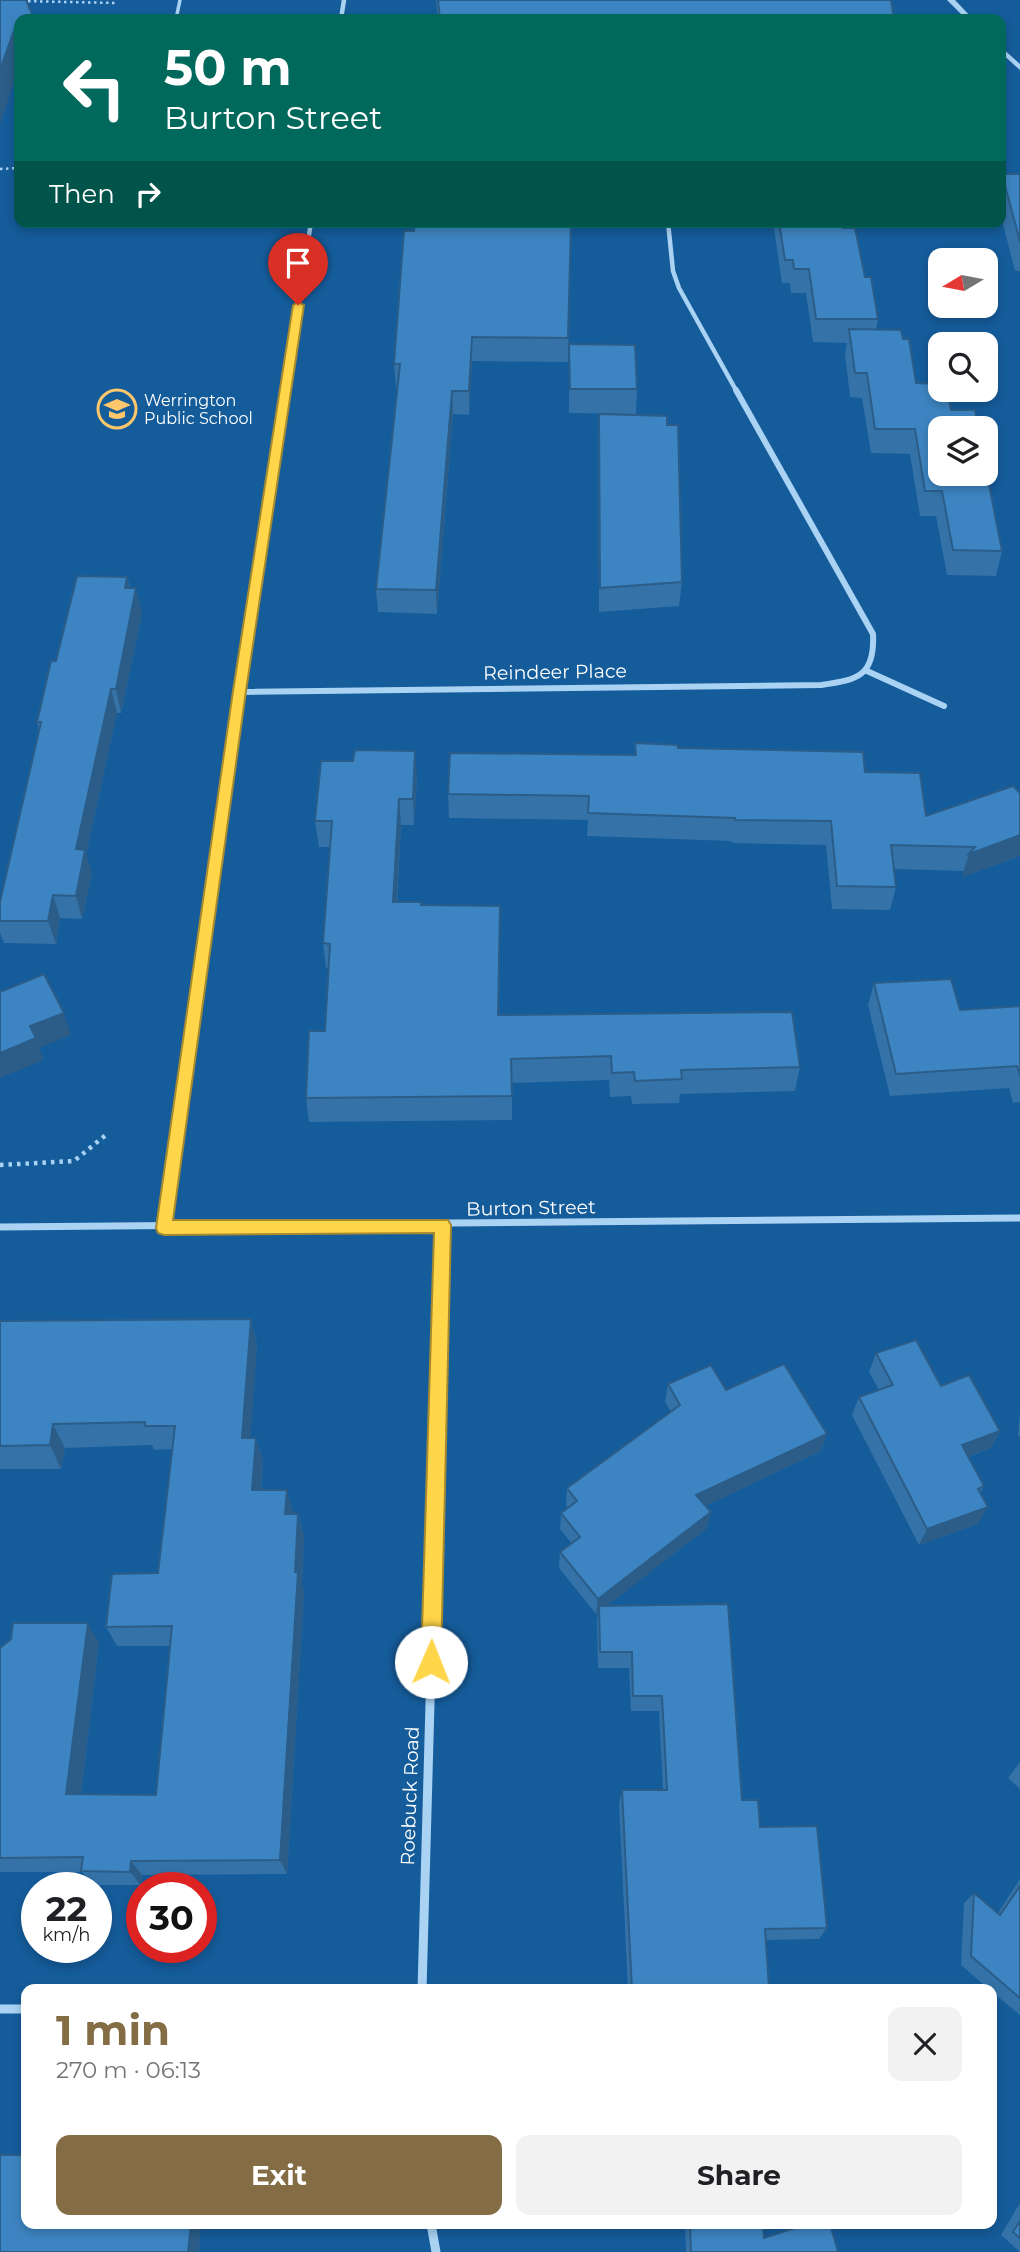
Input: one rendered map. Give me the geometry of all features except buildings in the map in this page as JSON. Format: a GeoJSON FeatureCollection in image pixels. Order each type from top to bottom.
{"type":"FeatureCollection","features":[{"type":"Feature","properties":{"kind":"street"},"geometry":{"type":"LineString","coordinates":[[951,0],[965,14]]}},
{"type":"Feature","properties":{"kind":"street"},"geometry":{"type":"LineString","coordinates":[[1006,54],[1020,68]]}},
{"type":"Feature","properties":{"kind":"street"},"geometry":{"type":"LineString","coordinates":[[164,1228],[240,691],[310,228]]}},
{"type":"Feature","properties":{"kind":"street"},"geometry":{"type":"LineString","coordinates":[[669,228],[673,271],[679,288],[873,634],[874,655],[867,671],[944,706]]}},
{"type":"Feature","properties":{"kind":"street","name":"Reindeer Place"},"geometry":{"type":"LineString","coordinates":[[240,691],[821,685],[845,682],[867,671]]}},
{"type":"Feature","properties":{"kind":"street","name":"Burton Street"},"geometry":{"type":"LineString","coordinates":[[0,1227],[164,1228],[1020,1218]]}},
{"type":"Feature","properties":{"kind":"street","name":"Roebuck Road"},"geometry":{"type":"LineString","coordinates":[[422,1984],[443,1225]]}},
{"type":"Feature","properties":{"kind":"street"},"geometry":{"type":"LineString","coordinates":[[0,2009],[21,2009]]}},
{"type":"Feature","properties":{"kind":"street"},"geometry":{"type":"LineString","coordinates":[[432,2229],[436,2252]]}},
{"type":"Feature","properties":{"kind":"path"},"geometry":{"type":"LineString","coordinates":[[20,1],[115,3]]}},
{"type":"Feature","properties":{"kind":"path"},"geometry":{"type":"LineString","coordinates":[[0,1165],[74,1161],[107,1133]]}},
{"type":"Feature","properties":{"kind":"place","name":"Werrington Public School"},"geometry":{"type":"Point","coordinates":[117,409]}},
{"type":"Feature","properties":{"kind":"route"},"geometry":{"type":"LineString","coordinates":[[298,305],[164,1228],[443,1225],[431,1662]]}}]}
